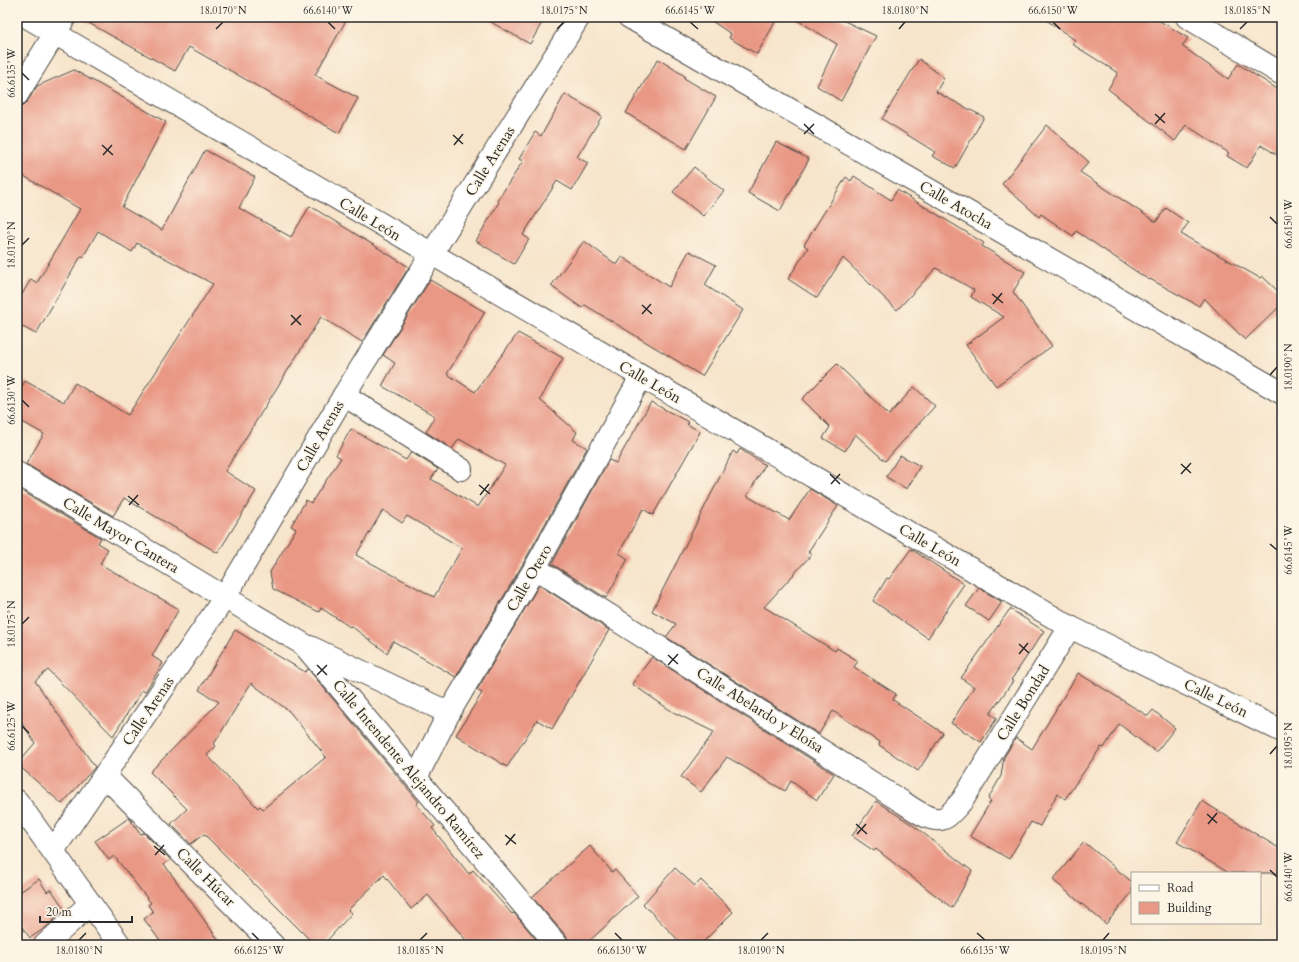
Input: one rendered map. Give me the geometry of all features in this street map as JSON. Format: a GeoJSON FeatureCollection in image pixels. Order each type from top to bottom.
{"type":"FeatureCollection","features":[{"type":"Feature","properties":{"kind":"street","name":"Calle León"},"geometry":{"type":"LineString","coordinates":[[27,17],[60,25],[432,255],[1070,627],[1282,731]]}},
{"type":"Feature","properties":{"kind":"street","name":"Calle Arenas"},"geometry":{"type":"LineString","coordinates":[[53,851],[226,597],[344,395],[579,17]]}},
{"type":"Feature","properties":{"kind":"street","name":"Calle Atocha"},"geometry":{"type":"LineString","coordinates":[[629,17],[1282,394]]}},
{"type":"Feature","properties":{"kind":"street"},"geometry":{"type":"LineString","coordinates":[[1187,17],[1282,74]]}},
{"type":"Feature","properties":{"kind":"street"},"geometry":{"type":"LineString","coordinates":[[17,96],[60,25]]}},
{"type":"Feature","properties":{"kind":"street","name":"Calle Otero"},"geometry":{"type":"LineString","coordinates":[[416,778],[449,713],[535,568],[641,377]]}},
{"type":"Feature","properties":{"kind":"street"},"geometry":{"type":"LineString","coordinates":[[344,395],[461,469]]}},
{"type":"Feature","properties":{"kind":"street","name":"Calle Mayor Cantera"},"geometry":{"type":"LineString","coordinates":[[17,473],[226,597]]}},
{"type":"Feature","properties":{"kind":"street","name":"Calle Abelardo y Eloísa"},"geometry":{"type":"LineString","coordinates":[[535,568],[929,818],[938,820],[946,817],[962,801],[976,778]]}},
{"type":"Feature","properties":{"kind":"street","name":"Calle Intendente Alejandro Ramírez"},"geometry":{"type":"LineString","coordinates":[[226,597],[303,644],[557,945]]}},
{"type":"Feature","properties":{"kind":"street","name":"Calle Bondad"},"geometry":{"type":"LineString","coordinates":[[976,778],[1070,627]]}},
{"type":"Feature","properties":{"kind":"street"},"geometry":{"type":"LineString","coordinates":[[303,644],[449,713]]}},
{"type":"Feature","properties":{"kind":"street","name":"Calle Húcar"},"geometry":{"type":"LineString","coordinates":[[105,776],[273,945]]}},
{"type":"Feature","properties":{"kind":"street"},"geometry":{"type":"LineString","coordinates":[[17,801],[120,945]]}},
{"type":"Feature","properties":{"kind":"street"},"geometry":{"type":"LineString","coordinates":[[45,945],[90,904]]}},
{"type":"Feature","properties":{"kind":"building"},"geometry":{"type":"Polygon","coordinates":[[[78,17],[348,17],[315,75],[358,98],[339,133],[189,47],[175,71],[78,17]]]}},
{"type":"Feature","properties":{"kind":"building"},"geometry":{"type":"Polygon","coordinates":[[[482,17],[545,17],[530,44],[482,17]]]}},
{"type":"Feature","properties":{"kind":"building"},"geometry":{"type":"Polygon","coordinates":[[[706,17],[778,17],[757,54],[729,38],[731,34],[706,17]]]}},
{"type":"Feature","properties":{"kind":"building"},"geometry":{"type":"Polygon","coordinates":[[[792,17],[836,17],[876,36],[841,101],[817,86],[837,44],[792,17]]]}},
{"type":"Feature","properties":{"kind":"building"},"geometry":{"type":"Polygon","coordinates":[[[1042,17],[1153,17],[1188,38],[1182,46],[1228,79],[1238,64],[1282,92],[1282,158],[1261,145],[1247,168],[1227,156],[1229,153],[1186,125],[1175,141],[1108,89],[1118,73],[1072,44],[1075,40],[1042,17]]]}},
{"type":"Feature","properties":{"kind":"building"},"geometry":{"type":"Polygon","coordinates":[[[658,59],[685,76],[684,78],[716,97],[686,149],[626,113],[658,59]]]}},
{"type":"Feature","properties":{"kind":"building"},"geometry":{"type":"Polygon","coordinates":[[[919,59],[944,78],[936,92],[984,117],[955,168],[932,156],[935,152],[882,119],[919,59]]]}},
{"type":"Feature","properties":{"kind":"building"},"geometry":{"type":"Polygon","coordinates":[[[74,70],[166,122],[122,207],[162,230],[205,150],[255,177],[239,208],[291,237],[310,206],[409,267],[362,342],[321,317],[225,471],[256,491],[218,553],[124,498],[113,516],[26,464],[44,434],[17,419],[17,396],[25,381],[64,402],[75,383],[128,415],[213,284],[137,243],[132,252],[98,231],[83,257],[81,256],[36,334],[17,324],[17,303],[31,279],[37,283],[80,209],[17,172],[17,107],[23,106],[27,102],[37,86],[74,70]]]}},
{"type":"Feature","properties":{"kind":"building"},"geometry":{"type":"Polygon","coordinates":[[[565,94],[602,116],[577,157],[588,163],[572,190],[557,181],[523,235],[529,239],[514,264],[476,241],[499,202],[497,201],[523,161],[519,159],[535,132],[541,136],[565,94]]]}},
{"type":"Feature","properties":{"kind":"building"},"geometry":{"type":"Polygon","coordinates":[[[1047,125],[1089,162],[1080,172],[1156,222],[1166,208],[1188,223],[1181,234],[1260,278],[1262,276],[1282,295],[1282,304],[1245,340],[1204,298],[1199,306],[1150,279],[1149,280],[1076,231],[1073,236],[1041,214],[1039,217],[1002,184],[1047,125]]]}},
{"type":"Feature","properties":{"kind":"building"},"geometry":{"type":"Polygon","coordinates":[[[776,142],[809,159],[780,211],[748,193],[776,142]]]}},
{"type":"Feature","properties":{"kind":"building"},"geometry":{"type":"Polygon","coordinates":[[[694,167],[724,191],[703,216],[673,192],[694,167]]]}},
{"type":"Feature","properties":{"kind":"building"},"geometry":{"type":"Polygon","coordinates":[[[854,176],[891,200],[897,190],[984,243],[982,246],[1025,272],[1013,292],[1052,346],[996,386],[966,345],[1004,317],[971,297],[974,290],[936,268],[897,310],[843,258],[817,298],[788,279],[808,248],[804,245],[846,177],[851,181],[854,176]]]}},
{"type":"Feature","properties":{"kind":"building"},"geometry":{"type":"Polygon","coordinates":[[[584,241],[617,265],[622,257],[669,287],[689,251],[716,265],[705,285],[743,310],[702,376],[585,305],[582,308],[551,286],[584,241]]]}},
{"type":"Feature","properties":{"kind":"building"},"geometry":{"type":"Polygon","coordinates":[[[430,280],[485,312],[447,374],[475,392],[518,333],[563,358],[540,400],[577,432],[573,440],[587,448],[524,562],[456,677],[393,641],[387,653],[351,626],[350,627],[321,608],[319,612],[273,589],[270,572],[296,529],[291,526],[306,500],[311,503],[341,458],[336,455],[351,429],[406,460],[411,452],[438,469],[431,479],[478,507],[505,465],[459,439],[452,449],[426,432],[435,416],[382,386],[395,363],[383,355],[430,280]],[[383,510],[356,555],[434,597],[462,548],[407,516],[402,523],[383,510]]]}},
{"type":"Feature","properties":{"kind":"building"},"geometry":{"type":"Polygon","coordinates":[[[837,364],[889,415],[914,387],[935,406],[885,461],[855,434],[845,451],[823,438],[830,427],[802,399],[837,364]]]}},
{"type":"Feature","properties":{"kind":"building"},"geometry":{"type":"Polygon","coordinates":[[[651,402],[688,422],[687,424],[700,432],[653,515],[643,509],[619,553],[628,559],[606,598],[552,564],[609,460],[616,463],[651,402]]]}},
{"type":"Feature","properties":{"kind":"building"},"geometry":{"type":"Polygon","coordinates":[[[740,449],[765,465],[747,496],[789,520],[810,489],[838,506],[808,552],[812,554],[764,607],[835,651],[837,648],[858,661],[854,667],[896,694],[893,700],[943,733],[918,771],[879,745],[880,742],[833,711],[819,734],[666,637],[676,624],[652,611],[733,451],[737,454],[740,449]]]}},
{"type":"Feature","properties":{"kind":"building"},"geometry":{"type":"Polygon","coordinates":[[[900,455],[920,466],[907,489],[886,477],[900,455]]]}},
{"type":"Feature","properties":{"kind":"building"},"geometry":{"type":"Polygon","coordinates":[[[17,488],[101,538],[98,543],[108,549],[100,564],[179,609],[152,656],[163,663],[145,692],[142,690],[113,736],[48,670],[35,681],[95,767],[62,804],[17,764],[35,743],[17,716],[17,488]]]}},
{"type":"Feature","properties":{"kind":"building"},"geometry":{"type":"Polygon","coordinates":[[[911,549],[964,584],[928,638],[873,601],[887,578],[889,579],[911,549]]]}},
{"type":"Feature","properties":{"kind":"building"},"geometry":{"type":"Polygon","coordinates":[[[539,585],[609,630],[552,729],[537,720],[507,767],[456,735],[482,693],[477,690],[539,585]]]}},
{"type":"Feature","properties":{"kind":"building"},"geometry":{"type":"Polygon","coordinates":[[[979,588],[1002,602],[989,621],[966,606],[979,588]]]}},
{"type":"Feature","properties":{"kind":"building"},"geometry":{"type":"Polygon","coordinates":[[[1010,609],[1044,631],[1011,680],[1013,681],[990,714],[997,718],[981,742],[951,723],[974,687],[961,678],[1010,609]]]}},
{"type":"Feature","properties":{"kind":"building"},"geometry":{"type":"Polygon","coordinates":[[[235,630],[305,672],[308,669],[419,802],[416,804],[435,826],[432,828],[469,874],[473,870],[512,914],[514,913],[541,945],[470,945],[428,895],[411,909],[384,875],[348,910],[352,913],[323,945],[315,945],[204,834],[191,844],[171,824],[187,809],[150,772],[219,702],[199,690],[235,630]],[[251,683],[214,744],[216,746],[207,755],[258,808],[260,806],[263,809],[326,757],[289,711],[251,683]]]}},
{"type":"Feature","properties":{"kind":"building"},"geometry":{"type":"Polygon","coordinates":[[[652,657],[834,774],[817,800],[791,781],[785,791],[727,757],[701,792],[681,777],[714,732],[673,712],[632,684],[652,657]]]}},
{"type":"Feature","properties":{"kind":"building"},"geometry":{"type":"Polygon","coordinates":[[[1078,673],[1148,716],[1153,710],[1175,728],[1156,752],[1119,724],[1104,748],[1101,747],[1065,799],[1057,794],[1040,826],[1031,822],[1009,859],[970,836],[991,801],[988,799],[1001,776],[1004,757],[1016,738],[1032,749],[1078,673]]]}},
{"type":"Feature","properties":{"kind":"building"},"geometry":{"type":"Polygon","coordinates":[[[876,801],[914,826],[972,871],[952,908],[876,849],[874,851],[852,836],[876,801]]]}},
{"type":"Feature","properties":{"kind":"building"},"geometry":{"type":"Polygon","coordinates":[[[1202,801],[1282,850],[1282,873],[1227,872],[1177,842],[1202,801]]]}},
{"type":"Feature","properties":{"kind":"building"},"geometry":{"type":"Polygon","coordinates":[[[129,818],[140,834],[144,833],[171,860],[164,864],[222,945],[163,945],[144,919],[153,912],[148,905],[151,903],[114,856],[109,860],[95,841],[129,818]]]}},
{"type":"Feature","properties":{"kind":"building"},"geometry":{"type":"Polygon","coordinates":[[[1084,842],[1131,881],[1131,893],[1106,924],[1053,880],[1084,842]]]}},
{"type":"Feature","properties":{"kind":"building"},"geometry":{"type":"Polygon","coordinates":[[[590,846],[612,872],[615,870],[638,896],[585,945],[569,945],[567,937],[532,897],[590,846]]]}},
{"type":"Feature","properties":{"kind":"building"},"geometry":{"type":"Polygon","coordinates":[[[675,868],[695,886],[701,880],[733,912],[700,945],[683,945],[643,904],[675,868]]]}},
{"type":"Feature","properties":{"kind":"building"},"geometry":{"type":"Polygon","coordinates":[[[39,879],[47,892],[51,889],[65,910],[45,928],[30,938],[17,920],[17,894],[39,879]]]}}]}
